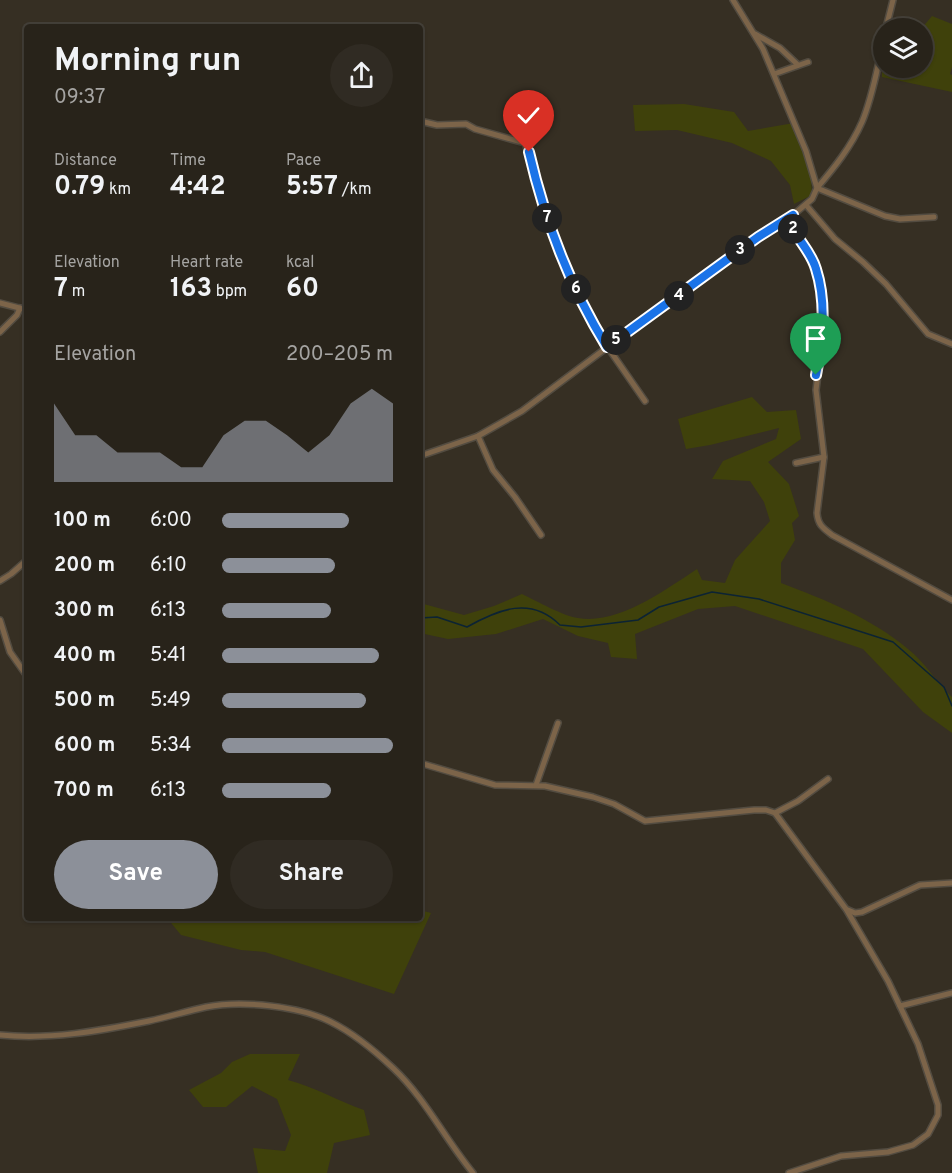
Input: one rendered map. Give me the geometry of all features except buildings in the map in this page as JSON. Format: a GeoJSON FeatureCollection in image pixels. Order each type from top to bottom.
{"type":"FeatureCollection","features":[{"type":"Feature","properties":{"kind":"street"},"geometry":{"type":"LineString","coordinates":[[734,0],[774,74],[806,151],[817,188]]}},
{"type":"Feature","properties":{"kind":"street"},"geometry":{"type":"LineString","coordinates":[[888,18],[893,0]]}},
{"type":"Feature","properties":{"kind":"street"},"geometry":{"type":"LineString","coordinates":[[753,33],[780,48],[798,65]]}},
{"type":"Feature","properties":{"kind":"street"},"geometry":{"type":"LineString","coordinates":[[774,74],[808,62]]}},
{"type":"Feature","properties":{"kind":"street"},"geometry":{"type":"LineString","coordinates":[[423,455],[478,436],[522,411],[758,237],[806,205],[845,153],[862,122],[876,78]]}},
{"type":"Feature","properties":{"kind":"street"},"geometry":{"type":"LineString","coordinates":[[423,122],[437,125],[466,124],[525,143],[548,222],[565,267],[607,347],[645,401]]}},
{"type":"Feature","properties":{"kind":"street"},"geometry":{"type":"LineString","coordinates":[[817,188],[885,216],[900,219],[934,217]]}},
{"type":"Feature","properties":{"kind":"street"},"geometry":{"type":"LineString","coordinates":[[806,205],[835,239],[886,284],[928,334],[952,344]]}},
{"type":"Feature","properties":{"kind":"street"},"geometry":{"type":"LineString","coordinates":[[793,215],[793,229],[813,261],[821,293],[822,342],[816,390],[824,457],[817,513],[819,525],[849,545],[952,600]]}},
{"type":"Feature","properties":{"kind":"street"},"geometry":{"type":"LineString","coordinates":[[0,303],[24,309]]}},
{"type":"Feature","properties":{"kind":"street"},"geometry":{"type":"LineString","coordinates":[[0,332],[17,315],[20,308]]}},
{"type":"Feature","properties":{"kind":"street"},"geometry":{"type":"LineString","coordinates":[[478,436],[493,470],[542,535]]}},
{"type":"Feature","properties":{"kind":"street"},"geometry":{"type":"LineString","coordinates":[[796,463],[824,457]]}},
{"type":"Feature","properties":{"kind":"street"},"geometry":{"type":"LineString","coordinates":[[0,581],[24,563]]}},
{"type":"Feature","properties":{"kind":"street"},"geometry":{"type":"LineString","coordinates":[[0,620],[10,652],[24,672]]}},
{"type":"Feature","properties":{"kind":"street"},"geometry":{"type":"LineString","coordinates":[[536,785],[558,723]]}},
{"type":"Feature","properties":{"kind":"street"},"geometry":{"type":"LineString","coordinates":[[423,764],[495,785],[536,785],[559,788],[603,800],[640,819],[651,821],[724,812],[766,810],[775,813],[846,909],[900,1006],[918,1044],[938,1105],[938,1115],[928,1134],[919,1142],[888,1152],[841,1156],[789,1173]]}},
{"type":"Feature","properties":{"kind":"street"},"geometry":{"type":"LineString","coordinates":[[775,813],[798,801],[828,779]]}},
{"type":"Feature","properties":{"kind":"street"},"geometry":{"type":"LineString","coordinates":[[846,909],[855,913],[862,912],[921,885],[952,883]]}},
{"type":"Feature","properties":{"kind":"street"},"geometry":{"type":"LineString","coordinates":[[900,1006],[952,993]]}},
{"type":"Feature","properties":{"kind":"street"},"geometry":{"type":"LineString","coordinates":[[0,1035],[56,1037],[148,1021],[221,1005],[275,1007],[317,1017],[337,1025],[393,1068],[419,1098],[473,1173]]}},
{"type":"Feature","properties":{"kind":"shaded area"},"geometry":{"type":"Polygon","coordinates":[[[932,16],[952,24],[950,74],[952,75],[952,92],[887,78],[933,78],[933,18],[930,18],[932,16]]]}},
{"type":"Feature","properties":{"kind":"shaded area"},"geometry":{"type":"Polygon","coordinates":[[[684,104],[734,112],[748,131],[794,123],[810,163],[812,195],[794,204],[790,185],[771,161],[732,143],[677,130],[635,131],[633,105],[684,104]]]}},
{"type":"Feature","properties":{"kind":"shaded area"},"geometry":{"type":"Polygon","coordinates":[[[752,397],[767,412],[796,410],[801,439],[768,462],[789,484],[799,516],[792,523],[795,540],[781,563],[781,583],[863,619],[894,638],[914,654],[952,697],[952,733],[923,712],[863,649],[735,606],[698,609],[635,634],[637,659],[611,657],[608,643],[578,636],[543,619],[496,634],[448,639],[423,634],[423,604],[464,615],[522,594],[565,614],[593,619],[625,611],[640,604],[697,569],[702,580],[725,583],[735,560],[770,521],[764,502],[750,481],[712,479],[723,461],[776,439],[779,428],[686,449],[678,419],[752,397]]]}},
{"type":"Feature","properties":{"kind":"shaded area"},"geometry":{"type":"Polygon","coordinates":[[[423,911],[431,913],[394,994],[265,952],[241,950],[181,935],[169,921],[423,921],[423,911]]]}},
{"type":"Feature","properties":{"kind":"shaded area"},"geometry":{"type":"Polygon","coordinates":[[[250,1054],[300,1054],[288,1080],[364,1110],[370,1135],[334,1143],[327,1173],[258,1173],[253,1148],[285,1151],[291,1135],[277,1099],[252,1086],[226,1107],[203,1107],[189,1090],[221,1073],[232,1062],[250,1054]]]}},
{"type":"Feature","properties":{"kind":"waterway"},"geometry":{"type":"LineString","coordinates":[[423,618],[437,617],[467,627],[503,611],[526,608],[549,616],[560,625],[581,627],[638,620],[659,607],[712,592],[759,599],[893,642],[944,687],[952,706]]}},
{"type":"Feature","properties":{"kind":"route"},"geometry":{"type":"LineString","coordinates":[[529,152],[548,222],[565,267],[593,325],[607,347],[758,237],[793,215],[793,229],[817,269],[821,293],[822,342],[816,375]]}}]}
